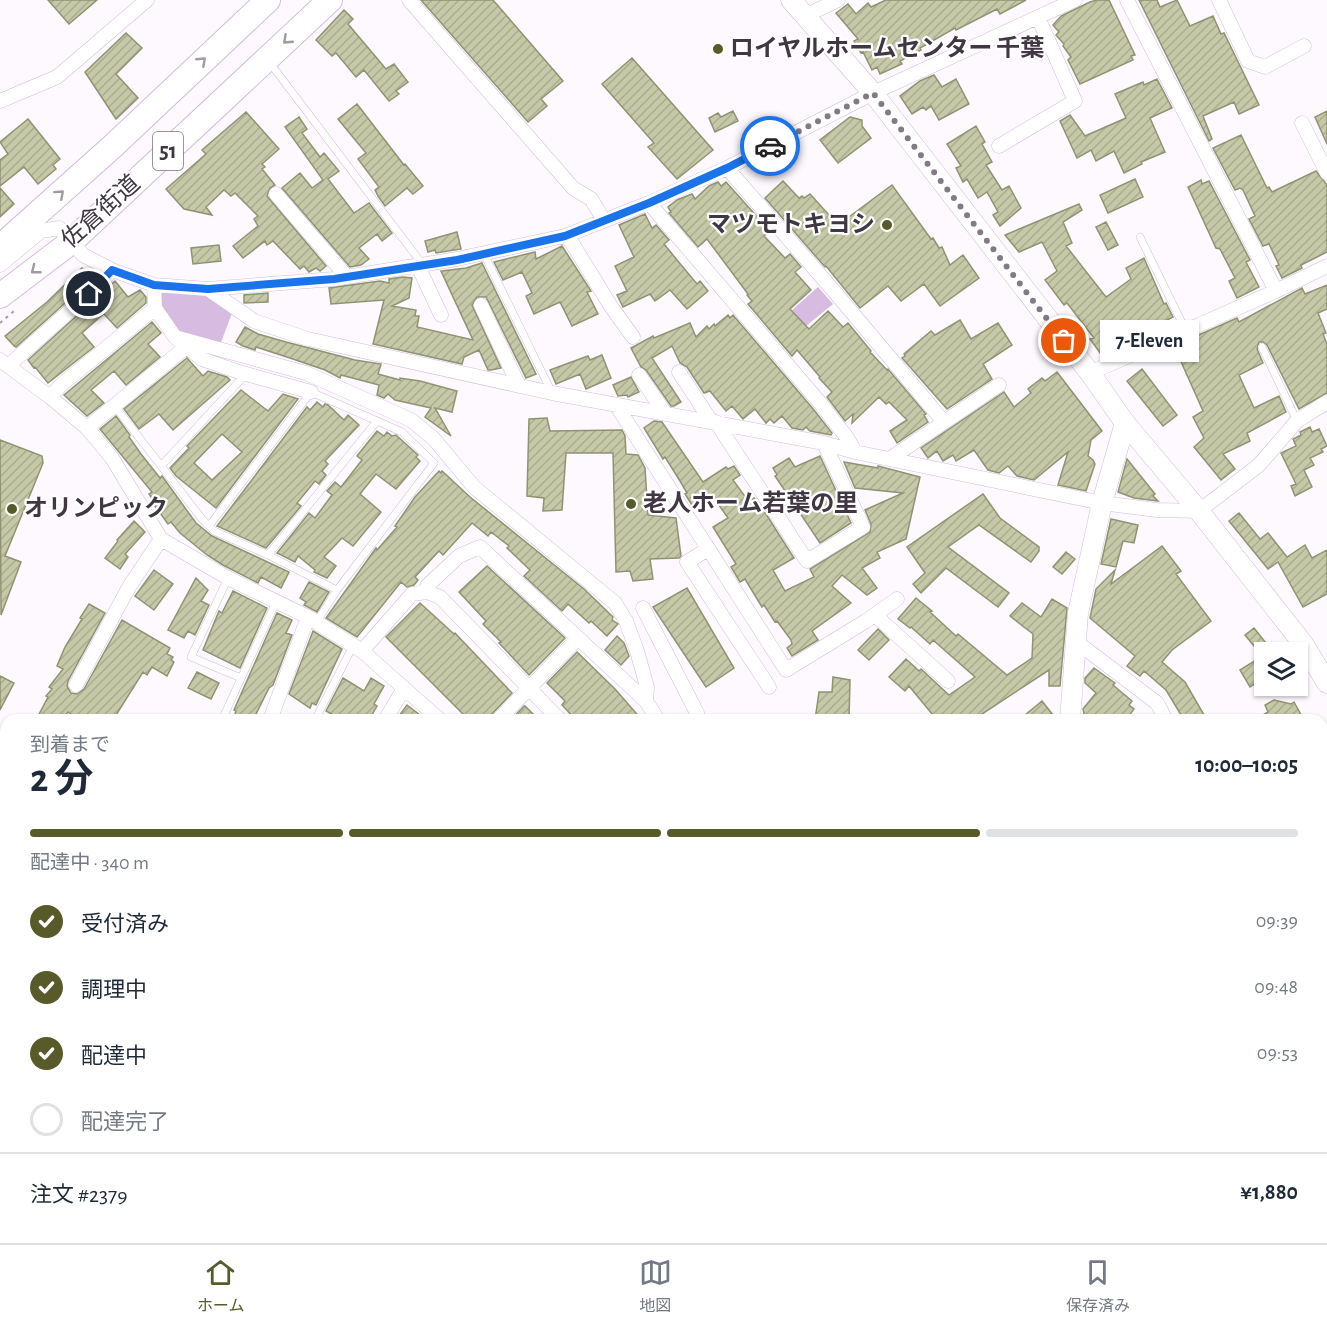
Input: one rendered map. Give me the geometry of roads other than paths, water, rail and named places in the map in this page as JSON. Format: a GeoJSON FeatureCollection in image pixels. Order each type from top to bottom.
{"type":"FeatureCollection","features":[{"type":"Feature","properties":{"kind":"highway","name":"佐倉街道"},"geometry":{"type":"LineString","coordinates":[[0,247],[105,153],[268,0]]}},
{"type":"Feature","properties":{"kind":"highway","name":"佐倉街道"},"geometry":{"type":"LineString","coordinates":[[0,296],[71,242],[330,0]]}},
{"type":"Feature","properties":{"kind":"street"},"geometry":{"type":"LineString","coordinates":[[0,101],[57,77],[147,0]]}},
{"type":"Feature","properties":{"kind":"street"},"geometry":{"type":"LineString","coordinates":[[409,0],[573,188],[591,199],[604,220]]}},
{"type":"Feature","properties":{"kind":"street"},"geometry":{"type":"LineString","coordinates":[[791,0],[873,93],[1090,374],[1125,423],[1199,511],[1304,645],[1327,683]]}},
{"type":"Feature","properties":{"kind":"street"},"geometry":{"type":"LineString","coordinates":[[805,16],[838,0]]}},
{"type":"Feature","properties":{"kind":"street"},"geometry":{"type":"LineString","coordinates":[[0,265],[41,231],[60,228],[83,255],[112,270],[154,285],[208,289],[347,277],[457,260],[483,252],[565,236],[649,203],[727,168],[873,93],[1045,10],[1075,0]]}},
{"type":"Feature","properties":{"kind":"street"},"geometry":{"type":"LineString","coordinates":[[1127,0],[1276,291]]}},
{"type":"Feature","properties":{"kind":"street"},"geometry":{"type":"LineString","coordinates":[[1219,0],[1248,61],[1264,67],[1304,46]]}},
{"type":"Feature","properties":{"kind":"street"},"geometry":{"type":"LineString","coordinates":[[999,146],[1075,101],[1045,10]]}},
{"type":"Feature","properties":{"kind":"street"},"geometry":{"type":"LineString","coordinates":[[1302,123],[1327,173]]}},
{"type":"Feature","properties":{"kind":"street"},"geometry":{"type":"LineString","coordinates":[[727,168],[944,422]]}},
{"type":"Feature","properties":{"kind":"street"},"geometry":{"type":"LineString","coordinates":[[276,194],[347,277]]}},
{"type":"Feature","properties":{"kind":"street"},"geometry":{"type":"LineString","coordinates":[[649,203],[820,405],[848,439],[855,452]]}},
{"type":"Feature","properties":{"kind":"street"},"geometry":{"type":"LineString","coordinates":[[565,236],[572,243],[610,305],[633,337]]}},
{"type":"Feature","properties":{"kind":"street"},"geometry":{"type":"LineString","coordinates":[[421,265],[441,315]]}},
{"type":"Feature","properties":{"kind":"street"},"geometry":{"type":"LineString","coordinates":[[1090,374],[1327,266]]}},
{"type":"Feature","properties":{"kind":"street"},"geometry":{"type":"LineString","coordinates":[[112,270],[102,282],[4,363],[87,428],[112,458],[161,539],[228,578],[312,620],[357,648],[433,714]]}},
{"type":"Feature","properties":{"kind":"street"},"geometry":{"type":"LineString","coordinates":[[154,285],[155,308],[180,342],[202,359],[311,392]]}},
{"type":"Feature","properties":{"kind":"street"},"geometry":{"type":"LineString","coordinates":[[208,289],[254,321],[308,339],[552,393],[824,443],[855,452],[1102,503],[1156,510],[1199,511],[1260,465],[1297,421],[1327,402]]}},
{"type":"Feature","properties":{"kind":"street"},"geometry":{"type":"LineString","coordinates":[[481,305],[519,386]]}},
{"type":"Feature","properties":{"kind":"street"},"geometry":{"type":"LineString","coordinates":[[50,397],[61,385],[155,308]]}},
{"type":"Feature","properties":{"kind":"street"},"geometry":{"type":"LineString","coordinates":[[87,428],[180,342]]}},
{"type":"Feature","properties":{"kind":"street"},"geometry":{"type":"LineString","coordinates":[[180,342],[306,373],[366,401],[396,412],[423,428],[474,487],[615,603],[626,621],[637,651],[647,687],[646,701]]}},
{"type":"Feature","properties":{"kind":"street"},"geometry":{"type":"LineString","coordinates":[[679,372],[807,561],[863,527],[824,443]]}},
{"type":"Feature","properties":{"kind":"street"},"geometry":{"type":"LineString","coordinates":[[639,375],[665,413]]}},
{"type":"Feature","properties":{"kind":"street"},"geometry":{"type":"LineString","coordinates":[[891,458],[999,385]]}},
{"type":"Feature","properties":{"kind":"street"},"geometry":{"type":"LineString","coordinates":[[616,405],[786,670],[897,599]]}},
{"type":"Feature","properties":{"kind":"street"},"geometry":{"type":"LineString","coordinates":[[1070,714],[1074,640],[1078,613],[1102,503],[1125,423]]}},
{"type":"Feature","properties":{"kind":"street"},"geometry":{"type":"LineString","coordinates":[[76,686],[129,587],[161,539]]}},
{"type":"Feature","properties":{"kind":"street"},"geometry":{"type":"LineString","coordinates":[[427,592],[427,586],[459,556],[480,547],[646,701],[654,714]]}},
{"type":"Feature","properties":{"kind":"street"},"geometry":{"type":"LineString","coordinates":[[708,549],[687,562],[769,687]]}},
{"type":"Feature","properties":{"kind":"street"},"geometry":{"type":"LineString","coordinates":[[357,648],[412,594],[427,592],[440,597],[554,714]]}},
{"type":"Feature","properties":{"kind":"street"},"geometry":{"type":"LineString","coordinates":[[644,608],[697,713]]}},
{"type":"Feature","properties":{"kind":"street"},"geometry":{"type":"LineString","coordinates":[[875,615],[948,681]]}},
{"type":"Feature","properties":{"kind":"street"},"geometry":{"type":"LineString","coordinates":[[273,714],[312,620]]}},
{"type":"Feature","properties":{"kind":"street"},"geometry":{"type":"LineString","coordinates":[[504,714],[578,638]]}},
{"type":"Feature","properties":{"kind":"street"},"geometry":{"type":"LineString","coordinates":[[1074,640],[1156,704],[1162,714]]}},
{"type":"Feature","properties":{"kind":"street"},"geometry":{"type":"LineString","coordinates":[[389,714],[403,690]]}},
{"type":"Feature","properties":{"kind":"lane"},"geometry":{"type":"LineString","coordinates":[[267,59],[421,265]]}},
{"type":"Feature","properties":{"kind":"lane"},"geometry":{"type":"LineString","coordinates":[[1140,237],[1186,331]]}},
{"type":"Feature","properties":{"kind":"lane"},"geometry":{"type":"LineString","coordinates":[[483,252],[552,393]]}},
{"type":"Feature","properties":{"kind":"lane"},"geometry":{"type":"LineString","coordinates":[[1262,347],[1297,421]]}},
{"type":"Feature","properties":{"kind":"lane"},"geometry":{"type":"LineString","coordinates":[[161,466],[246,374]]}},
{"type":"Feature","properties":{"kind":"lane"},"geometry":{"type":"LineString","coordinates":[[209,526],[311,392],[402,432],[434,463],[312,620]]}},
{"type":"Feature","properties":{"kind":"lane"},"geometry":{"type":"LineString","coordinates":[[114,405],[214,531],[337,590]]}},
{"type":"Feature","properties":{"kind":"lane"},"geometry":{"type":"LineString","coordinates":[[268,555],[376,421]]}},
{"type":"Feature","properties":{"kind":"lane"},"geometry":{"type":"LineString","coordinates":[[228,578],[191,657],[241,678]]}},
{"type":"Feature","properties":{"kind":"lane"},"geometry":{"type":"LineString","coordinates":[[225,714],[276,602]]}},
{"type":"Feature","properties":{"kind":"lane"},"geometry":{"type":"LineString","coordinates":[[318,714],[357,648]]}},
{"type":"Feature","properties":{"kind":"place","name":"ロイヤルホームセンター 千葉"},"geometry":{"type":"Point","coordinates":[718,49]}},
{"type":"Feature","properties":{"kind":"place","name":"マツモトキヨシ"},"geometry":{"type":"Point","coordinates":[887,225]}},
{"type":"Feature","properties":{"kind":"place","name":"7-Eleven"},"geometry":{"type":"Point","coordinates":[1064,341]}},
{"type":"Feature","properties":{"kind":"place","name":"老人ホーム若葉の里"},"geometry":{"type":"Point","coordinates":[631,504]}},
{"type":"Feature","properties":{"kind":"place","name":"オリンピック"},"geometry":{"type":"Point","coordinates":[12,509]}}]}
